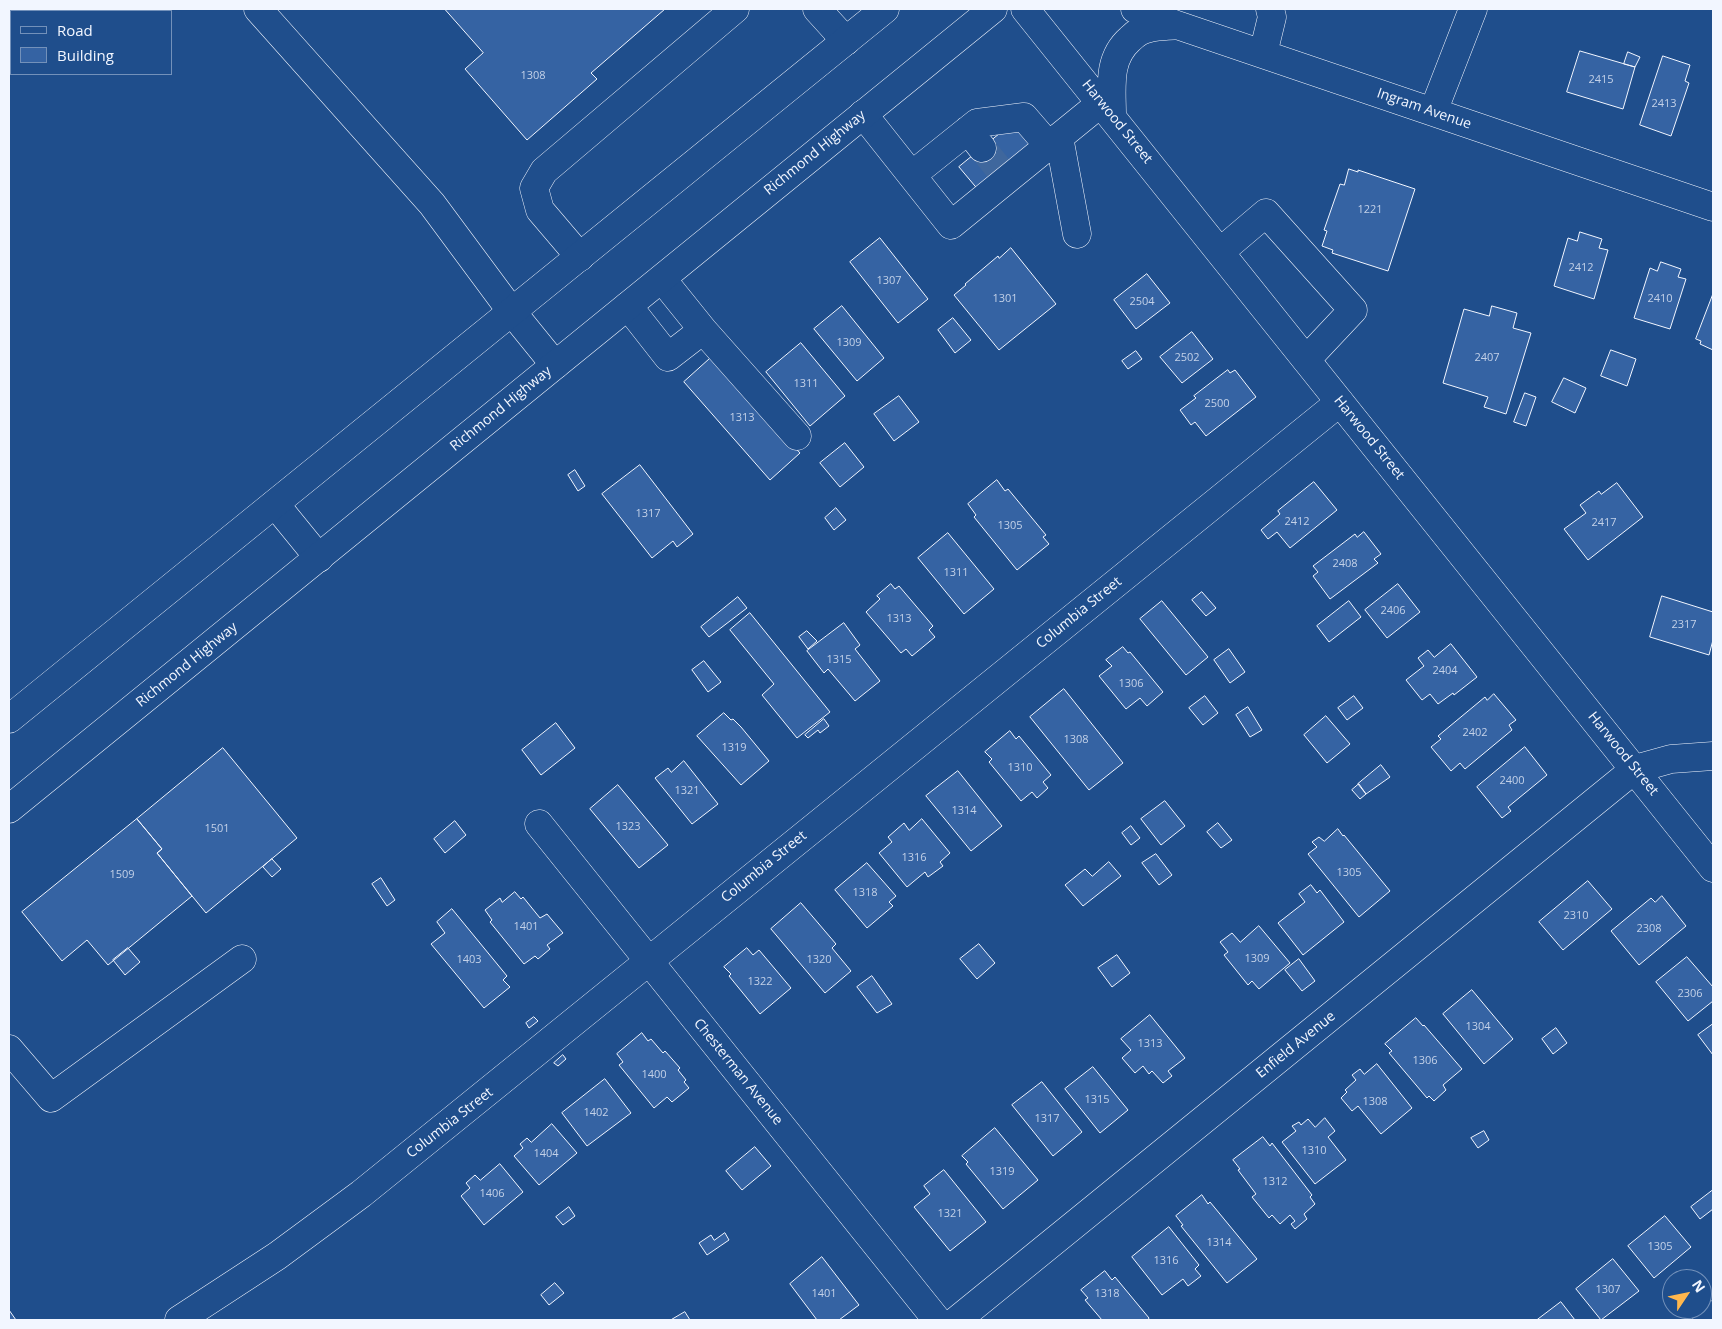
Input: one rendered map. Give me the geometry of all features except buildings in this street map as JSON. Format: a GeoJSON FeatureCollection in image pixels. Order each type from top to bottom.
{"type":"FeatureCollection","features":[{"type":"Feature","properties":{"kind":"street"},"geometry":{"type":"LineString","coordinates":[[258,9],[432,204],[512,312],[555,366]]}},
{"type":"Feature","properties":{"kind":"street"},"geometry":{"type":"LineString","coordinates":[[580,257],[540,210],[534,188],[544,170],[735,9]]}},
{"type":"Feature","properties":{"kind":"street"},"geometry":{"type":"LineString","coordinates":[[817,9],[846,41]]}},
{"type":"Feature","properties":{"kind":"street"},"geometry":{"type":"LineString","coordinates":[[9,719],[885,9]]}},
{"type":"Feature","properties":{"kind":"street","name":"Richmond Highway"},"geometry":{"type":"LineString","coordinates":[[9,809],[993,9]]}},
{"type":"Feature","properties":{"kind":"street","name":"Harwood Street"},"geometry":{"type":"LineString","coordinates":[[1025,9],[1713,868]]}},
{"type":"Feature","properties":{"kind":"street","name":"Ingram Avenue"},"geometry":{"type":"LineString","coordinates":[[1136,9],[1177,25],[1713,207]]}},
{"type":"Feature","properties":{"kind":"street"},"geometry":{"type":"LineString","coordinates":[[1263,54],[1272,17],[1270,9]]}},
{"type":"Feature","properties":{"kind":"street"},"geometry":{"type":"LineString","coordinates":[[1433,112],[1473,9]]}},
{"type":"Feature","properties":{"kind":"street"},"geometry":{"type":"LineString","coordinates":[[862,114],[951,226],[1005,177],[1054,141],[1106,109],[1116,56],[1121,48],[1142,30],[1177,25]]}},
{"type":"Feature","properties":{"kind":"street"},"geometry":{"type":"LineString","coordinates":[[912,175],[975,139],[976,123],[1024,117],[1054,141],[1077,234]]}},
{"type":"Feature","properties":{"kind":"street"},"geometry":{"type":"LineString","coordinates":[[1220,252],[1266,213],[1353,310],[1306,360]]}},
{"type":"Feature","properties":{"kind":"street"},"geometry":{"type":"LineString","coordinates":[[662,279],[703,330],[797,436]]}},
{"type":"Feature","properties":{"kind":"street"},"geometry":{"type":"LineString","coordinates":[[628,306],[668,356],[703,330]]}},
{"type":"Feature","properties":{"kind":"street","name":"Columbia Street"},"geometry":{"type":"LineString","coordinates":[[179,1320],[277,1256],[360,1194],[499,1084],[649,960],[1340,402]]}},
{"type":"Feature","properties":{"kind":"street"},"geometry":{"type":"LineString","coordinates":[[275,504],[319,558]]}},
{"type":"Feature","properties":{"kind":"street"},"geometry":{"type":"LineString","coordinates":[[1635,770],[1671,759],[1713,756]]}},
{"type":"Feature","properties":{"kind":"street","name":"Enfield Avenue"},"geometry":{"type":"LineString","coordinates":[[957,1320],[1635,770]]}},
{"type":"Feature","properties":{"kind":"street","name":"Chesterman Avenue"},"geometry":{"type":"LineString","coordinates":[[539,824],[937,1320]]}},
{"type":"Feature","properties":{"kind":"street"},"geometry":{"type":"LineString","coordinates":[[9,1049],[51,1098],[242,959]]}},
{"type":"Feature","properties":{"kind":"street"},"geometry":{"type":"LineString","coordinates":[[1707,1320],[1713,1315]]}},
{"type":"Feature","properties":{"kind":"tunnel"},"geometry":{"type":"LineString","coordinates":[[982,148],[1003,174]]}}]}
